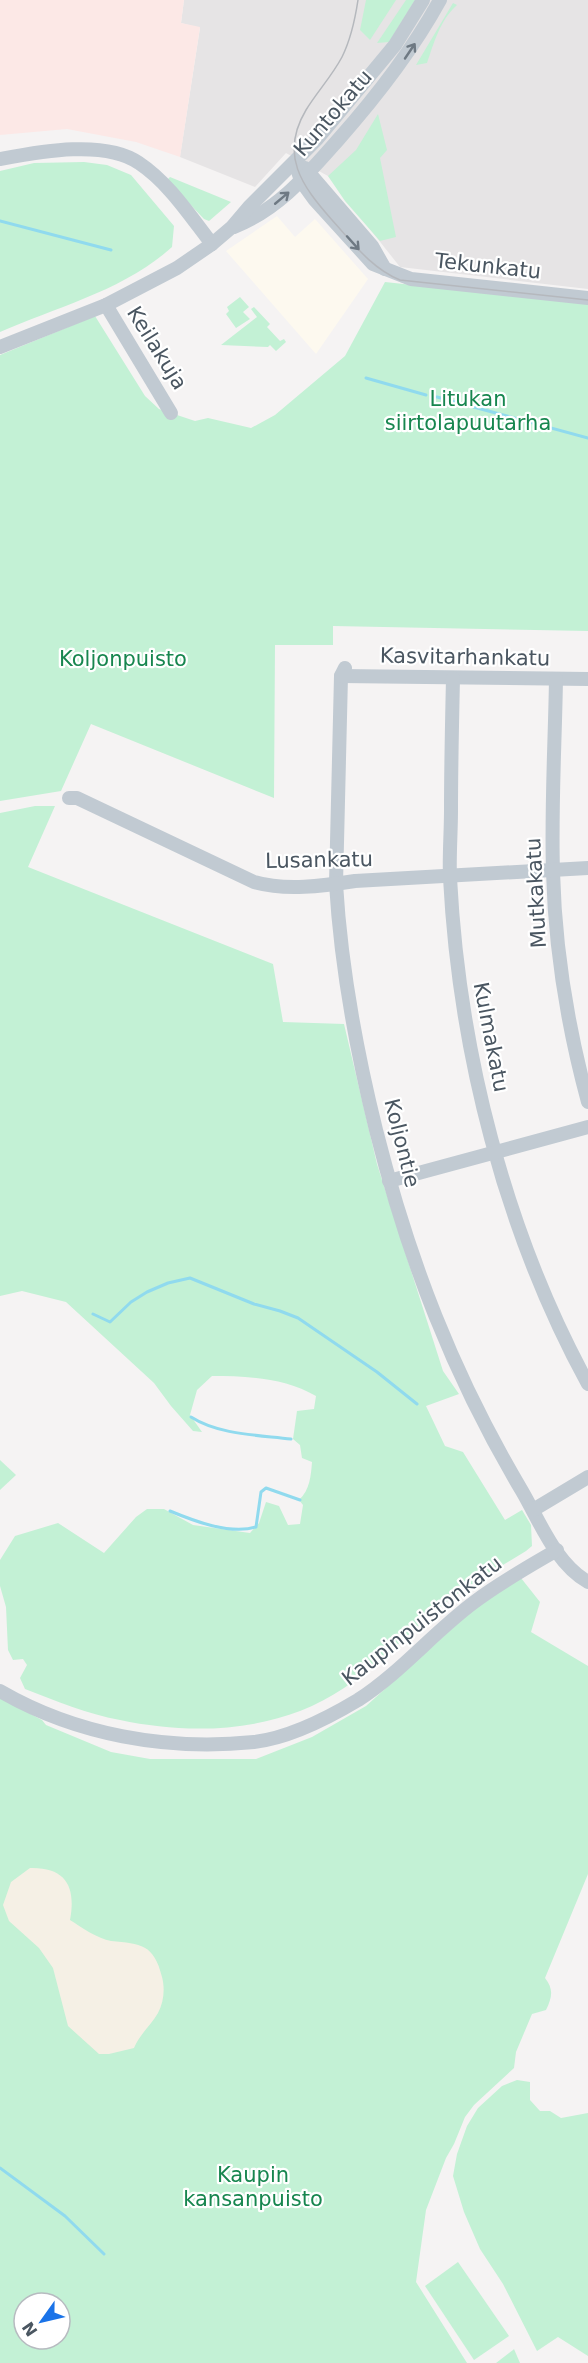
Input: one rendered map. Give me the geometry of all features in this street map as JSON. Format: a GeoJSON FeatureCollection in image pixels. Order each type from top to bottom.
{"type":"FeatureCollection","features":[{"type":"Feature","properties":{"kind":"street","name":"Kuntokatu"},"geometry":{"type":"LineString","coordinates":[[0,347],[106,305],[177,268],[232,228],[249,207],[295,162],[380,64],[423,0]]}},
{"type":"Feature","properties":{"kind":"street","name":"Kuntokatu"},"geometry":{"type":"LineString","coordinates":[[232,228],[266,212],[305,177],[377,96],[409,52],[441,0]]}},
{"type":"Feature","properties":{"kind":"street"},"geometry":{"type":"LineString","coordinates":[[0,159],[58,149],[86,150],[125,156],[138,161],[167,188],[212,244]]}},
{"type":"Feature","properties":{"kind":"street","name":"Tekunkatu"},"geometry":{"type":"LineString","coordinates":[[295,162],[305,177],[314,199],[373,264],[411,279],[588,298]]}},
{"type":"Feature","properties":{"kind":"street","name":"Keilakuja"},"geometry":{"type":"LineString","coordinates":[[106,305],[171,413]]}},
{"type":"Feature","properties":{"kind":"street","name":"Kasvitarhankatu"},"geometry":{"type":"LineString","coordinates":[[343,672],[453,678],[588,679]]}},
{"type":"Feature","properties":{"kind":"street","name":"Koljontie"},"geometry":{"type":"LineString","coordinates":[[343,672],[336,884],[341,946],[351,1020],[389,1181],[414,1261],[443,1336],[479,1413],[557,1550],[570,1569],[588,1582]]}},
{"type":"Feature","properties":{"kind":"street","name":"Kulmakatu"},"geometry":{"type":"LineString","coordinates":[[453,678],[450,876],[461,994],[482,1102],[508,1193],[544,1293],[588,1384]]}},
{"type":"Feature","properties":{"kind":"street","name":"Mutkakatu"},"geometry":{"type":"LineString","coordinates":[[556,679],[553,871],[566,999],[588,1102]]}},
{"type":"Feature","properties":{"kind":"street","name":"Lusankatu"},"geometry":{"type":"LineString","coordinates":[[69,798],[77,798],[254,882],[276,887],[588,868]]}},
{"type":"Feature","properties":{"kind":"street"},"geometry":{"type":"LineString","coordinates":[[389,1181],[588,1127]]}},
{"type":"Feature","properties":{"kind":"street"},"geometry":{"type":"LineString","coordinates":[[533,1510],[588,1477]]}},
{"type":"Feature","properties":{"kind":"street","name":"Kaupinpuistonkatu"},"geometry":{"type":"LineString","coordinates":[[0,1692],[62,1719],[130,1738],[170,1744],[255,1742],[306,1726],[360,1698],[381,1683],[473,1603],[557,1550]]}},
{"type":"Feature","properties":{"kind":"shaded area"},"geometry":{"type":"Polygon","coordinates":[[[0,0],[184,0],[181,23],[200,27],[180,157],[136,142],[67,129],[0,135],[0,0]]]}},
{"type":"Feature","properties":{"kind":"shaded area"},"geometry":{"type":"Polygon","coordinates":[[[184,0],[588,0],[588,289],[400,267],[328,176],[286,153],[255,187],[180,157],[200,28],[181,23],[184,0]]]}},
{"type":"Feature","properties":{"kind":"shaded area"},"geometry":{"type":"Polygon","coordinates":[[[277,216],[295,237],[315,219],[368,279],[316,354],[226,251],[277,216]]]}},
{"type":"Feature","properties":{"kind":"green space"},"geometry":{"type":"Polygon","coordinates":[[[366,0],[396,0],[370,40],[360,30],[366,0]]]}},
{"type":"Feature","properties":{"kind":"green space"},"geometry":{"type":"Polygon","coordinates":[[[406,0],[415,0],[389,42],[377,43],[406,0]]]}},
{"type":"Feature","properties":{"kind":"green space"},"geometry":{"type":"Polygon","coordinates":[[[453,3],[457,5],[442,25],[427,63],[416,65],[453,3]]]}},
{"type":"Feature","properties":{"kind":"green space"},"geometry":{"type":"Polygon","coordinates":[[[378,114],[387,150],[380,158],[396,237],[380,241],[345,201],[328,176],[356,150],[378,114]]]}},
{"type":"Feature","properties":{"kind":"green space"},"geometry":{"type":"Polygon","coordinates":[[[84,162],[107,165],[131,175],[174,226],[172,247],[133,275],[112,286],[0,332],[0,171],[34,163],[84,162]]]}},
{"type":"Feature","properties":{"kind":"green space"},"geometry":{"type":"Polygon","coordinates":[[[170,177],[231,202],[209,221],[204,219],[167,180],[170,177]]]}},
{"type":"Feature","properties":{"kind":"green space"},"geometry":{"type":"Polygon","coordinates":[[[385,282],[588,304],[588,631],[333,626],[333,645],[275,645],[274,798],[91,724],[61,791],[0,801],[0,355],[95,316],[145,396],[159,409],[195,421],[208,418],[251,428],[275,415],[345,356],[385,282]]]}},
{"type":"Feature","properties":{"kind":"green space"},"geometry":{"type":"Polygon","coordinates":[[[240,297],[249,307],[243,312],[250,319],[236,328],[226,314],[229,311],[227,307],[240,297]]]}},
{"type":"Feature","properties":{"kind":"green space"},"geometry":{"type":"Polygon","coordinates":[[[254,307],[270,324],[267,327],[280,341],[284,339],[286,342],[276,351],[270,345],[268,347],[221,345],[257,317],[251,309],[254,307]]]}},
{"type":"Feature","properties":{"kind":"green space"},"geometry":{"type":"Polygon","coordinates":[[[35,806],[55,806],[28,867],[273,964],[283,1022],[344,1024],[377,1164],[443,1371],[459,1394],[426,1406],[445,1446],[463,1452],[505,1520],[522,1510],[531,1525],[532,1546],[446,1603],[380,1661],[344,1688],[319,1703],[264,1722],[207,1729],[178,1728],[148,1725],[96,1714],[25,1689],[20,1678],[27,1665],[23,1659],[13,1660],[8,1650],[6,1607],[0,1586],[0,1560],[15,1536],[58,1523],[104,1553],[136,1517],[147,1509],[164,1509],[193,1525],[250,1533],[259,1523],[266,1502],[279,1506],[288,1525],[300,1524],[303,1505],[299,1500],[308,1487],[312,1462],[302,1458],[300,1445],[293,1439],[297,1411],[314,1409],[316,1396],[279,1382],[212,1376],[197,1390],[190,1415],[202,1432],[193,1431],[154,1383],[66,1302],[22,1291],[0,1296],[0,813],[35,806]]]}},
{"type":"Feature","properties":{"kind":"green space"},"geometry":{"type":"Polygon","coordinates":[[[0,1460],[16,1475],[0,1490],[0,1460]]]}},
{"type":"Feature","properties":{"kind":"green space","name":"Kaupin kansanpuisto"},"geometry":{"type":"Polygon","coordinates":[[[521,1578],[540,1602],[531,1632],[588,1666],[588,1874],[545,1978],[550,1986],[551,1994],[546,2010],[532,2014],[516,2052],[514,2068],[474,2105],[465,2117],[426,2210],[416,2282],[467,2363],[0,2363],[0,1698],[42,1720],[46,1725],[111,1752],[150,1759],[256,1759],[312,1737],[366,1706],[474,1609],[521,1578]]]}},
{"type":"Feature","properties":{"kind":"green space"},"geometry":{"type":"Polygon","coordinates":[[[517,2080],[530,2082],[530,2100],[540,2111],[550,2111],[561,2118],[588,2113],[588,2356],[558,2337],[537,2351],[503,2284],[480,2249],[464,2212],[453,2176],[457,2154],[467,2126],[478,2108],[502,2086],[517,2080]]]}},
{"type":"Feature","properties":{"kind":"green space"},"geometry":{"type":"Polygon","coordinates":[[[458,2262],[509,2336],[474,2360],[425,2286],[458,2262]]]}},
{"type":"Feature","properties":{"kind":"green space"},"geometry":{"type":"Polygon","coordinates":[[[513,2350],[520,2363],[496,2363],[513,2350]]]}},
{"type":"Feature","properties":{"kind":"sand"},"geometry":{"type":"Polygon","coordinates":[[[30,1868],[53,1871],[66,1882],[71,1898],[70,1920],[101,1938],[145,1948],[155,1958],[163,1981],[163,2000],[158,2013],[134,2048],[99,2054],[68,2026],[53,1968],[39,1948],[9,1921],[3,1905],[11,1882],[30,1868]]]}},
{"type":"Feature","properties":{"kind":"waterway"},"geometry":{"type":"LineString","coordinates":[[0,221],[111,250]]}},
{"type":"Feature","properties":{"kind":"waterway"},"geometry":{"type":"LineString","coordinates":[[366,378],[426,395]]}},
{"type":"Feature","properties":{"kind":"waterway"},"geometry":{"type":"LineString","coordinates":[[437,397],[588,438]]}},
{"type":"Feature","properties":{"kind":"waterway"},"geometry":{"type":"LineString","coordinates":[[93,1314],[110,1322],[131,1302],[147,1292],[168,1283],[190,1278],[254,1304],[298,1318],[377,1372],[417,1404]]}},
{"type":"Feature","properties":{"kind":"waterway"},"geometry":{"type":"LineString","coordinates":[[191,1417],[227,1431],[291,1439]]}},
{"type":"Feature","properties":{"kind":"waterway"},"geometry":{"type":"LineString","coordinates":[[170,1511],[212,1526],[246,1529],[256,1527],[261,1492],[266,1488],[300,1500]]}},
{"type":"Feature","properties":{"kind":"waterway"},"geometry":{"type":"LineString","coordinates":[[0,2168],[65,2216],[104,2254]]}},
{"type":"Feature","properties":{"kind":"tram line"},"geometry":{"type":"LineString","coordinates":[[358,0],[352,29],[342,57],[306,110],[294,141],[294,156],[298,169],[311,195],[363,254],[380,269],[400,280],[588,300]]}},
{"type":"Feature","properties":{"kind":"park label","name":"Litukan siirtolapuutarha"},"geometry":{"type":"Point","coordinates":[468,411]}},
{"type":"Feature","properties":{"kind":"park label","name":"Koljonpuisto"},"geometry":{"type":"Point","coordinates":[123,659]}}]}
